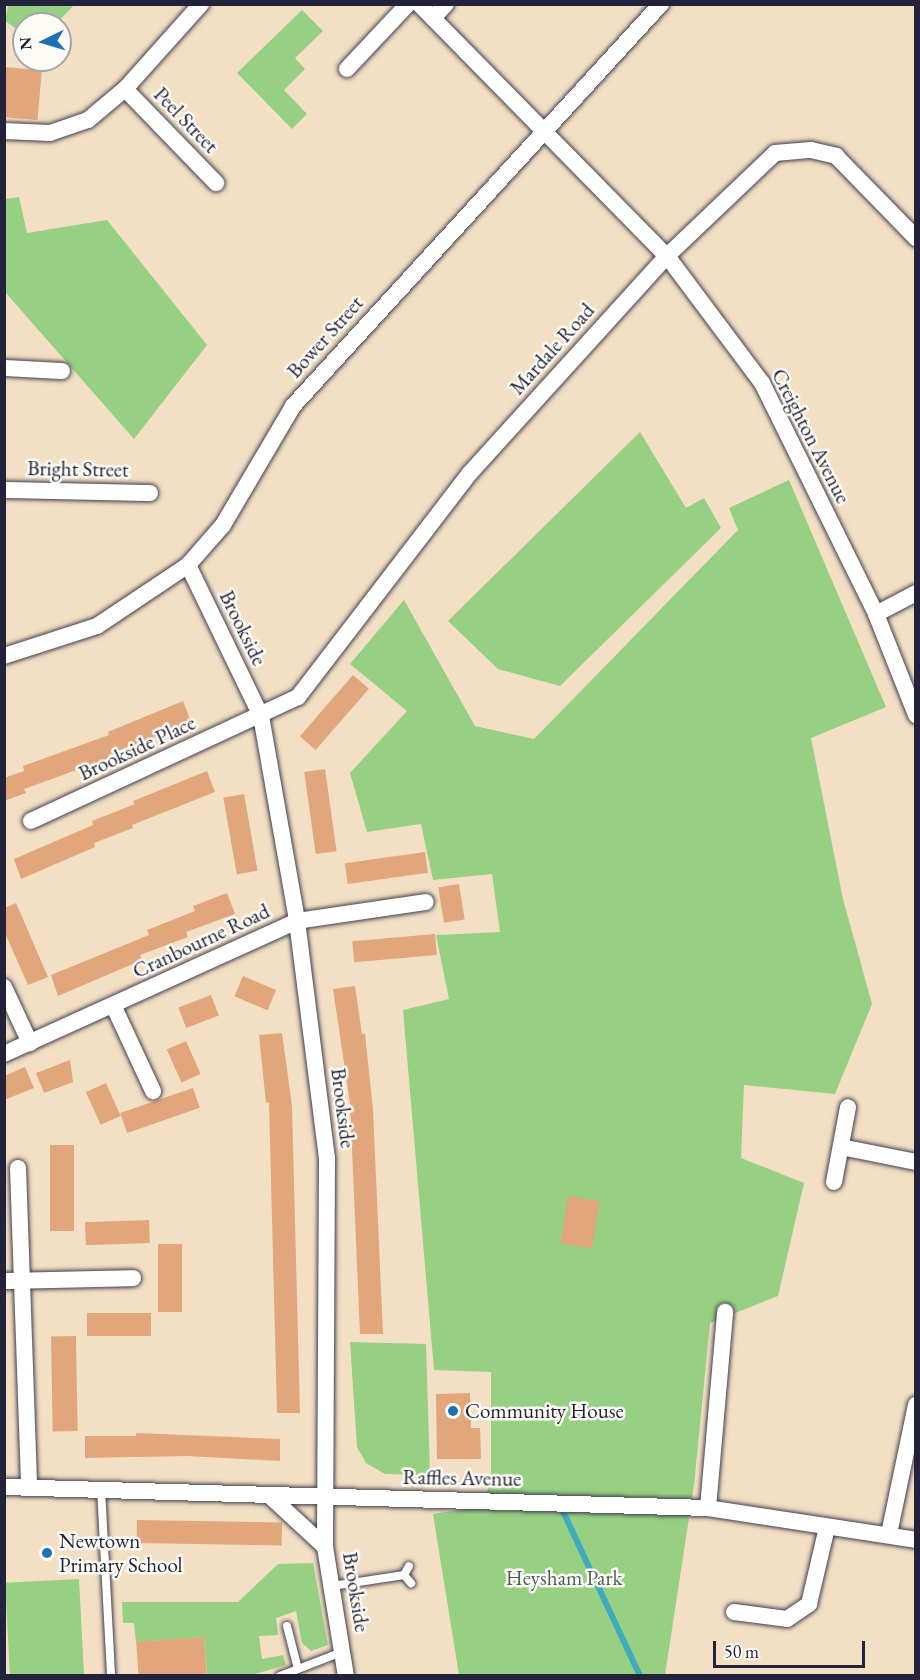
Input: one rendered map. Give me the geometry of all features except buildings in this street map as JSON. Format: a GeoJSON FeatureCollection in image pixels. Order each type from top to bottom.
{"type":"FeatureCollection","features":[{"type":"Feature","properties":{"kind":"street","name":"Peel Street"},"geometry":{"type":"LineString","coordinates":[[4,131],[50,133],[88,120],[125,89],[201,4]]}},
{"type":"Feature","properties":{"kind":"street"},"geometry":{"type":"LineString","coordinates":[[347,69],[408,4]]}},
{"type":"Feature","properties":{"kind":"street","name":"Creighton Avenue"},"geometry":{"type":"LineString","coordinates":[[419,4],[545,128],[667,256],[762,383],[876,614],[915,715]]}},
{"type":"Feature","properties":{"kind":"street"},"geometry":{"type":"LineString","coordinates":[[433,18],[446,4]]}},
{"type":"Feature","properties":{"kind":"street","name":"Bower Street"},"geometry":{"type":"LineString","coordinates":[[4,656],[97,626],[188,565],[223,525],[293,406],[545,128],[661,4]]}},
{"type":"Feature","properties":{"kind":"street","name":"Peel Street"},"geometry":{"type":"LineString","coordinates":[[125,89],[216,183]]}},
{"type":"Feature","properties":{"kind":"street","name":"Mardale Road"},"geometry":{"type":"LineString","coordinates":[[261,716],[298,697],[470,473],[667,256],[775,153],[811,150],[836,156],[915,238]]}},
{"type":"Feature","properties":{"kind":"street"},"geometry":{"type":"LineString","coordinates":[[4,368],[62,372]]}},
{"type":"Feature","properties":{"kind":"street","name":"Bright Street"},"geometry":{"type":"LineString","coordinates":[[4,490],[150,493]]}},
{"type":"Feature","properties":{"kind":"street","name":"Brookside"},"geometry":{"type":"LineString","coordinates":[[188,565],[261,716],[297,921],[327,1158],[325,1547],[346,1676]]}},
{"type":"Feature","properties":{"kind":"street"},"geometry":{"type":"LineString","coordinates":[[876,614],[915,593]]}},
{"type":"Feature","properties":{"kind":"street","name":"Brookside Place"},"geometry":{"type":"LineString","coordinates":[[32,821],[261,716]]}},
{"type":"Feature","properties":{"kind":"street","name":"Cranbourne Road"},"geometry":{"type":"LineString","coordinates":[[4,1054],[114,1007],[297,921],[426,902]]}},
{"type":"Feature","properties":{"kind":"street"},"geometry":{"type":"LineString","coordinates":[[4,987],[30,1043]]}},
{"type":"Feature","properties":{"kind":"street"},"geometry":{"type":"LineString","coordinates":[[114,1007],[153,1091]]}},
{"type":"Feature","properties":{"kind":"street"},"geometry":{"type":"LineString","coordinates":[[834,1182],[848,1107]]}},
{"type":"Feature","properties":{"kind":"street"},"geometry":{"type":"LineString","coordinates":[[841,1147],[915,1162]]}},
{"type":"Feature","properties":{"kind":"street"},"geometry":{"type":"LineString","coordinates":[[18,1168],[29,1486]]}},
{"type":"Feature","properties":{"kind":"street"},"geometry":{"type":"LineString","coordinates":[[4,1281],[133,1278]]}},
{"type":"Feature","properties":{"kind":"street"},"geometry":{"type":"LineString","coordinates":[[708,1508],[725,1312]]}},
{"type":"Feature","properties":{"kind":"street"},"geometry":{"type":"LineString","coordinates":[[889,1534],[915,1405]]}},
{"type":"Feature","properties":{"kind":"street","name":"Raffles Avenue"},"geometry":{"type":"LineString","coordinates":[[4,1487],[29,1486],[327,1499],[708,1508],[826,1527],[889,1534],[915,1540]]}},
{"type":"Feature","properties":{"kind":"street"},"geometry":{"type":"LineString","coordinates":[[270,1496],[325,1547]]}},
{"type":"Feature","properties":{"kind":"street"},"geometry":{"type":"LineString","coordinates":[[735,1612],[787,1619],[809,1604],[826,1527]]}},
{"type":"Feature","properties":{"kind":"lane"},"geometry":{"type":"LineString","coordinates":[[101,1489],[111,1676]]}},
{"type":"Feature","properties":{"kind":"lane"},"geometry":{"type":"LineString","coordinates":[[404,1575],[409,1566]]}},
{"type":"Feature","properties":{"kind":"lane"},"geometry":{"type":"LineString","coordinates":[[332,1586],[404,1575]]}},
{"type":"Feature","properties":{"kind":"lane"},"geometry":{"type":"LineString","coordinates":[[404,1575],[411,1583]]}},
{"type":"Feature","properties":{"kind":"lane"},"geometry":{"type":"LineString","coordinates":[[287,1626],[298,1669]]}},
{"type":"Feature","properties":{"kind":"lane"},"geometry":{"type":"LineString","coordinates":[[280,1676],[342,1652]]}},
{"type":"Feature","properties":{"kind":"green space"},"geometry":{"type":"Polygon","coordinates":[[[8,4],[74,5],[67,12],[12,12],[12,26],[5,21],[8,4]]]}},
{"type":"Feature","properties":{"kind":"green space"},"geometry":{"type":"Polygon","coordinates":[[[302,10],[323,31],[295,58],[305,69],[284,90],[307,114],[292,129],[237,73],[302,10]]]}},
{"type":"Feature","properties":{"kind":"green space"},"geometry":{"type":"Polygon","coordinates":[[[19,197],[27,233],[107,220],[207,345],[134,439],[5,292],[5,199],[19,197]]]}},
{"type":"Feature","properties":{"kind":"green space"},"geometry":{"type":"Polygon","coordinates":[[[640,432],[686,508],[704,498],[721,528],[560,686],[498,669],[448,621],[640,432]]]}},
{"type":"Feature","properties":{"kind":"green space","name":"Heysham Park"},"geometry":{"type":"Polygon","coordinates":[[[789,480],[886,707],[811,738],[843,899],[872,1004],[835,1094],[744,1085],[741,1158],[804,1183],[778,1296],[710,1323],[694,1485],[665,1675],[459,1675],[433,1514],[482,1506],[491,1480],[491,1372],[434,1370],[403,1010],[449,999],[436,935],[500,932],[492,874],[433,880],[421,824],[367,832],[350,773],[407,711],[350,664],[404,600],[475,726],[534,739],[738,530],[729,508],[789,480]]]}},
{"type":"Feature","properties":{"kind":"green space"},"geometry":{"type":"Polygon","coordinates":[[[350,1342],[426,1344],[430,1475],[385,1474],[366,1463],[357,1447],[350,1342]]]}},
{"type":"Feature","properties":{"kind":"green space"},"geometry":{"type":"Polygon","coordinates":[[[313,1563],[328,1645],[311,1651],[302,1643],[296,1611],[276,1618],[278,1635],[259,1636],[262,1659],[283,1655],[286,1665],[251,1675],[207,1675],[204,1637],[136,1642],[134,1623],[123,1623],[122,1602],[238,1602],[278,1564],[313,1563]]]}},
{"type":"Feature","properties":{"kind":"green space"},"geometry":{"type":"Polygon","coordinates":[[[79,1579],[84,1675],[10,1676],[5,1583],[79,1579]]]}},
{"type":"Feature","properties":{"kind":"waterway"},"geometry":{"type":"LineString","coordinates":[[560,1505],[640,1676]]}},
{"type":"Feature","properties":{"kind":"place","name":"Community House"},"geometry":{"type":"Point","coordinates":[453,1411]}},
{"type":"Feature","properties":{"kind":"place","name":"Newtown Primary School"},"geometry":{"type":"Point","coordinates":[47,1553]}}]}
